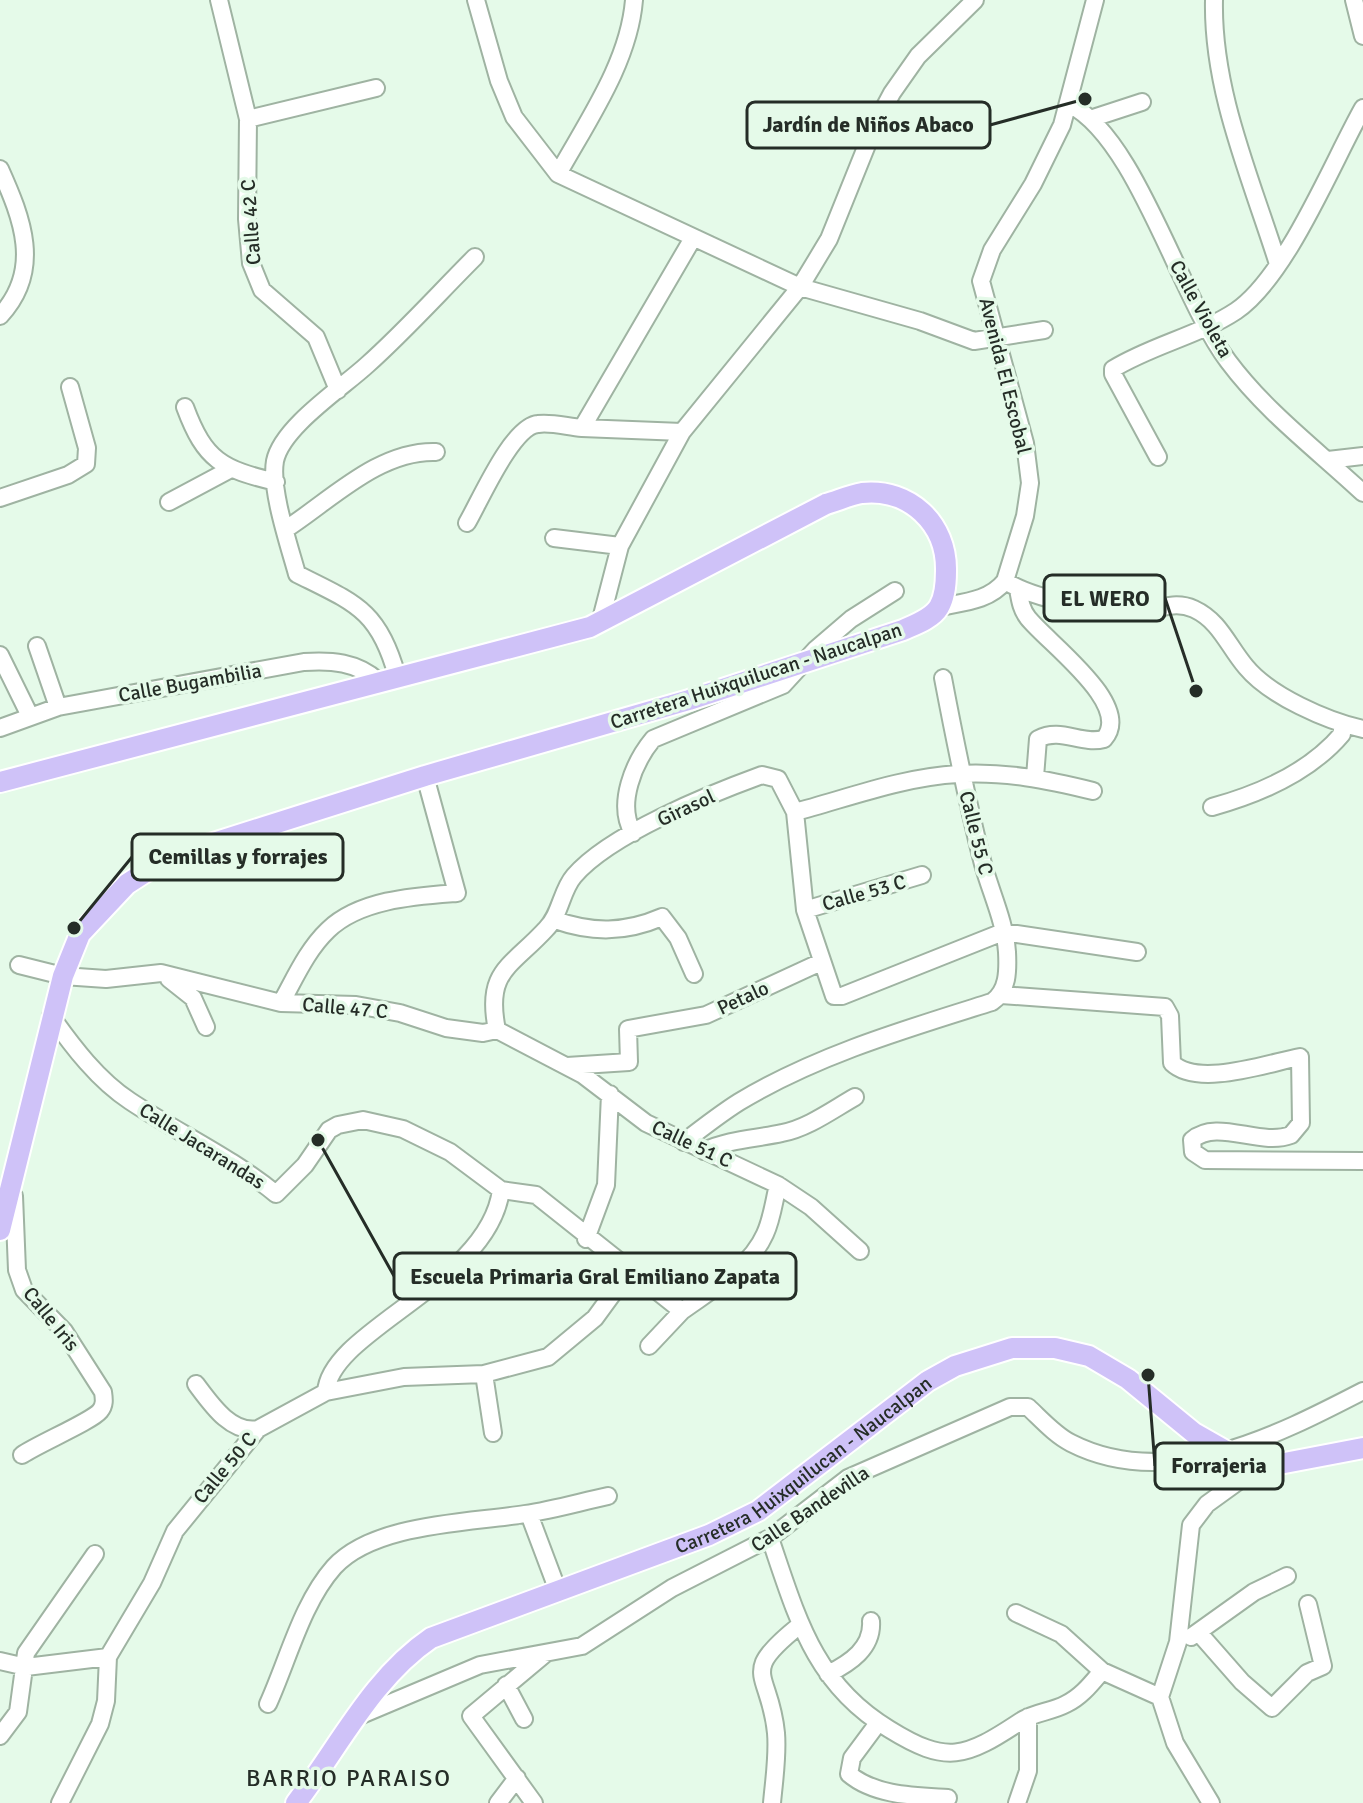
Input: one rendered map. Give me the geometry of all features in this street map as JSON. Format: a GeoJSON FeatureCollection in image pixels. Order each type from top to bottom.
{"type":"FeatureCollection","features":[{"type":"Feature","properties":{"kind":"main road"},"geometry":{"type":"LineString","coordinates":[[0,782],[600,623],[814,510],[862,493],[893,496],[918,508],[937,527],[946,555],[946,585],[939,607]]}},
{"type":"Feature","properties":{"kind":"main road","name":"Carretera Huixquilucan - Naucalpan"},"geometry":{"type":"LineString","coordinates":[[0,1230],[51,1016],[80,934],[104,904],[161,862],[425,776],[903,630],[920,622],[939,607]]}},
{"type":"Feature","properties":{"kind":"main road","name":"Carretera Huixquilucan - Naucalpan"},"geometry":{"type":"LineString","coordinates":[[296,1803],[378,1686],[405,1656],[431,1638],[679,1549],[758,1511],[928,1381],[955,1366],[1012,1348],[1037,1346],[1089,1356],[1128,1379],[1221,1450],[1261,1465],[1303,1462],[1363,1448]]}},
{"type":"Feature","properties":{"kind":"street","name":"Calle 42 C"},"geometry":{"type":"LineString","coordinates":[[219,0],[248,119],[247,219],[255,275],[262,290],[316,337],[338,390]]}},
{"type":"Feature","properties":{"kind":"street"},"geometry":{"type":"LineString","coordinates":[[476,0],[499,81],[514,117],[558,174],[800,287],[920,321],[961,339],[995,339],[1044,330]]}},
{"type":"Feature","properties":{"kind":"street"},"geometry":{"type":"LineString","coordinates":[[558,174],[613,72],[632,25],[634,0]]}},
{"type":"Feature","properties":{"kind":"street"},"geometry":{"type":"LineString","coordinates":[[600,623],[620,546],[682,432],[800,287],[829,239],[875,125],[892,93],[918,56],[975,0]]}},
{"type":"Feature","properties":{"kind":"street","name":"Avenida El Escobal"},"geometry":{"type":"LineString","coordinates":[[1012,585],[1030,483],[1025,443],[985,301],[983,268],[1033,184],[1069,104],[1095,0]]}},
{"type":"Feature","properties":{"kind":"street"},"geometry":{"type":"LineString","coordinates":[[1214,0],[1215,50],[1226,103],[1278,264]]}},
{"type":"Feature","properties":{"kind":"street"},"geometry":{"type":"LineString","coordinates":[[1354,0],[1363,36]]}},
{"type":"Feature","properties":{"kind":"street"},"geometry":{"type":"LineString","coordinates":[[248,119],[376,88]]}},
{"type":"Feature","properties":{"kind":"street"},"geometry":{"type":"LineString","coordinates":[[1093,118],[1142,102]]}},
{"type":"Feature","properties":{"kind":"street","name":"Calle Violeta"},"geometry":{"type":"LineString","coordinates":[[1069,104],[1093,118],[1126,169],[1226,359],[1289,430],[1328,460],[1363,493]]}},
{"type":"Feature","properties":{"kind":"street"},"geometry":{"type":"LineString","coordinates":[[1158,457],[1112,371],[1208,327],[1239,309],[1278,264],[1363,108]]}},
{"type":"Feature","properties":{"kind":"street"},"geometry":{"type":"LineString","coordinates":[[0,169],[19,209],[27,242],[19,283],[0,316]]}},
{"type":"Feature","properties":{"kind":"street"},"geometry":{"type":"LineString","coordinates":[[582,428],[693,238]]}},
{"type":"Feature","properties":{"kind":"street"},"geometry":{"type":"LineString","coordinates":[[387,679],[388,643],[378,625],[360,608],[297,574],[276,482],[275,461],[283,443],[367,365],[475,257]]}},
{"type":"Feature","properties":{"kind":"street"},"geometry":{"type":"LineString","coordinates":[[0,498],[68,475],[86,464],[87,448],[70,387]]}},
{"type":"Feature","properties":{"kind":"street"},"geometry":{"type":"LineString","coordinates":[[185,407],[195,433],[229,470],[276,482]]}},
{"type":"Feature","properties":{"kind":"street"},"geometry":{"type":"LineString","coordinates":[[467,523],[513,442],[525,429],[539,423],[682,432]]}},
{"type":"Feature","properties":{"kind":"street"},"geometry":{"type":"LineString","coordinates":[[286,529],[393,458],[417,452],[436,452]]}},
{"type":"Feature","properties":{"kind":"street"},"geometry":{"type":"LineString","coordinates":[[1328,460],[1363,456]]}},
{"type":"Feature","properties":{"kind":"street"},"geometry":{"type":"LineString","coordinates":[[169,502],[229,470]]}},
{"type":"Feature","properties":{"kind":"street"},"geometry":{"type":"LineString","coordinates":[[554,538],[620,546]]}},
{"type":"Feature","properties":{"kind":"street"},"geometry":{"type":"LineString","coordinates":[[939,607],[982,598],[1012,585],[1085,607],[1142,610],[1179,603],[1215,623],[1247,669],[1299,707],[1363,729]]}},
{"type":"Feature","properties":{"kind":"street"},"geometry":{"type":"LineString","coordinates":[[1012,585],[1028,617],[1102,696],[1111,712],[1111,730],[1104,739],[1092,741],[1051,734],[1038,739],[1035,777]]}},
{"type":"Feature","properties":{"kind":"street","name":"Girasol"},"geometry":{"type":"LineString","coordinates":[[895,591],[851,619],[799,664],[783,685],[653,739],[641,753],[627,801],[628,824],[633,833],[762,775],[778,779],[795,812],[805,910],[834,996],[842,996],[1003,932]]}},
{"type":"Feature","properties":{"kind":"street"},"geometry":{"type":"LineString","coordinates":[[37,646],[58,707]]}},
{"type":"Feature","properties":{"kind":"street"},"geometry":{"type":"LineString","coordinates":[[0,655],[30,716]]}},
{"type":"Feature","properties":{"kind":"street","name":"Calle Bugambilia"},"geometry":{"type":"LineString","coordinates":[[0,728],[58,707],[325,660],[363,668],[387,679]]}},
{"type":"Feature","properties":{"kind":"street","name":"Calle 55 C"},"geometry":{"type":"LineString","coordinates":[[943,678],[961,773],[1007,951],[1003,991]]}},
{"type":"Feature","properties":{"kind":"street"},"geometry":{"type":"LineString","coordinates":[[1212,807],[1241,799],[1278,782],[1333,744],[1342,734],[1342,724]]}},
{"type":"Feature","properties":{"kind":"street"},"geometry":{"type":"LineString","coordinates":[[795,812],[913,780],[961,773],[1035,777],[1093,791]]}},
{"type":"Feature","properties":{"kind":"street"},"geometry":{"type":"LineString","coordinates":[[281,1003],[316,945],[331,927],[346,918],[411,897],[457,893],[425,776]]}},
{"type":"Feature","properties":{"kind":"street"},"geometry":{"type":"LineString","coordinates":[[497,1030],[492,996],[498,979],[555,920],[572,878],[609,846],[633,833]]}},
{"type":"Feature","properties":{"kind":"street","name":"Calle 53 C"},"geometry":{"type":"LineString","coordinates":[[805,910],[922,875]]}},
{"type":"Feature","properties":{"kind":"street"},"geometry":{"type":"LineString","coordinates":[[555,920],[574,927],[610,931],[662,917],[684,949],[694,974]]}},
{"type":"Feature","properties":{"kind":"street"},"geometry":{"type":"LineString","coordinates":[[1003,932],[1137,952]]}},
{"type":"Feature","properties":{"kind":"street","name":"Petalo"},"geometry":{"type":"LineString","coordinates":[[567,1066],[629,1062],[628,1029],[706,1015],[821,962]]}},
{"type":"Feature","properties":{"kind":"street","name":"Calle 47 C"},"geometry":{"type":"LineString","coordinates":[[19,965],[63,976],[106,979],[161,973],[281,1003],[356,1005],[458,1031],[497,1030],[567,1066],[610,1094]]}},
{"type":"Feature","properties":{"kind":"street"},"geometry":{"type":"LineString","coordinates":[[161,973],[193,998],[206,1027]]}},
{"type":"Feature","properties":{"kind":"street"},"geometry":{"type":"LineString","coordinates":[[684,1142],[737,1103],[771,1085],[879,1038],[992,1002],[1003,991],[1165,1007],[1170,1016],[1172,1063],[1196,1074],[1218,1074],[1301,1057],[1301,1123],[1291,1135],[1268,1139],[1206,1131],[1192,1140],[1193,1152],[1205,1160],[1363,1161]]}},
{"type":"Feature","properties":{"kind":"street","name":"Calle Jacarandas"},"geometry":{"type":"LineString","coordinates":[[51,1016],[75,1051],[130,1101],[223,1156],[276,1194],[305,1165],[329,1130],[351,1119],[403,1129],[450,1152],[501,1190]]}},
{"type":"Feature","properties":{"kind":"street"},"geometry":{"type":"LineString","coordinates":[[586,1239],[606,1185],[610,1094]]}},
{"type":"Feature","properties":{"kind":"street","name":"Calle 51 C"},"geometry":{"type":"LineString","coordinates":[[610,1094],[646,1123],[778,1185],[811,1207],[860,1251]]}},
{"type":"Feature","properties":{"kind":"street"},"geometry":{"type":"LineString","coordinates":[[704,1151],[722,1143],[804,1126],[855,1097]]}},
{"type":"Feature","properties":{"kind":"street","name":"Calle Iris"},"geometry":{"type":"LineString","coordinates":[[13,1179],[15,1251],[24,1290],[64,1331],[103,1392],[105,1401],[90,1419],[41,1442],[22,1455]]}},
{"type":"Feature","properties":{"kind":"street"},"geometry":{"type":"LineString","coordinates":[[649,1346],[682,1311],[733,1274],[759,1245],[767,1229],[778,1185]]}},
{"type":"Feature","properties":{"kind":"street"},"geometry":{"type":"LineString","coordinates":[[326,1392],[332,1373],[350,1350],[452,1270],[491,1226],[501,1190],[536,1195],[586,1239],[682,1311]]}},
{"type":"Feature","properties":{"kind":"street","name":"Calle 50 C"},"geometry":{"type":"LineString","coordinates":[[60,1803],[100,1724],[106,1701],[108,1657],[152,1583],[175,1531],[258,1429],[326,1392],[404,1377],[484,1374],[531,1364],[561,1348],[595,1318],[630,1270]]}},
{"type":"Feature","properties":{"kind":"street"},"geometry":{"type":"LineString","coordinates":[[484,1374],[493,1433]]}},
{"type":"Feature","properties":{"kind":"street"},"geometry":{"type":"LineString","coordinates":[[196,1384],[220,1414],[246,1431],[258,1429]]}},
{"type":"Feature","properties":{"kind":"street"},"geometry":{"type":"LineString","coordinates":[[1221,1450],[1321,1413],[1363,1391]]}},
{"type":"Feature","properties":{"kind":"street","name":"Calle Bandevilla"},"geometry":{"type":"LineString","coordinates":[[359,1716],[480,1665],[582,1646],[597,1639],[672,1588],[770,1538],[848,1478],[1017,1406],[1028,1407],[1067,1441],[1102,1455],[1157,1463],[1200,1459],[1221,1450]]}},
{"type":"Feature","properties":{"kind":"street"},"geometry":{"type":"LineString","coordinates":[[1211,1803],[1175,1743],[1160,1697],[1178,1642],[1191,1525],[1207,1504],[1261,1465]]}},
{"type":"Feature","properties":{"kind":"street"},"geometry":{"type":"LineString","coordinates":[[268,1704],[329,1574],[359,1548],[389,1535],[529,1514],[608,1496]]}},
{"type":"Feature","properties":{"kind":"street"},"geometry":{"type":"LineString","coordinates":[[529,1514],[558,1591]]}},
{"type":"Feature","properties":{"kind":"street"},"geometry":{"type":"LineString","coordinates":[[770,1538],[800,1625],[828,1674],[849,1702],[921,1749],[945,1754],[981,1746],[1028,1717],[1065,1705],[1102,1671]]}},
{"type":"Feature","properties":{"kind":"street"},"geometry":{"type":"LineString","coordinates":[[0,1736],[18,1712],[27,1650],[95,1554]]}},
{"type":"Feature","properties":{"kind":"street"},"geometry":{"type":"LineString","coordinates":[[1178,1642],[1199,1633],[1254,1592],[1287,1576]]}},
{"type":"Feature","properties":{"kind":"street"},"geometry":{"type":"LineString","coordinates":[[1199,1633],[1265,1705],[1275,1708],[1307,1673],[1323,1666],[1308,1604]]}},
{"type":"Feature","properties":{"kind":"street"},"geometry":{"type":"LineString","coordinates":[[1016,1613],[1061,1634],[1102,1671],[1160,1697]]}},
{"type":"Feature","properties":{"kind":"street"},"geometry":{"type":"LineString","coordinates":[[828,1674],[844,1666],[866,1646],[872,1637],[871,1621]]}},
{"type":"Feature","properties":{"kind":"street"},"geometry":{"type":"LineString","coordinates":[[772,1803],[776,1731],[760,1675],[766,1654],[800,1625]]}},
{"type":"Feature","properties":{"kind":"street"},"geometry":{"type":"LineString","coordinates":[[534,1803],[471,1718],[547,1652]]}},
{"type":"Feature","properties":{"kind":"street"},"geometry":{"type":"LineString","coordinates":[[0,1661],[26,1667],[108,1657]]}},
{"type":"Feature","properties":{"kind":"street"},"geometry":{"type":"LineString","coordinates":[[506,1685],[524,1719]]}},
{"type":"Feature","properties":{"kind":"street"},"geometry":{"type":"LineString","coordinates":[[1017,1803],[1028,1771],[1028,1717]]}},
{"type":"Feature","properties":{"kind":"street"},"geometry":{"type":"LineString","coordinates":[[878,1723],[852,1758],[849,1774],[875,1788],[909,1796],[948,1798]]}},
{"type":"Feature","properties":{"kind":"street"},"geometry":{"type":"LineString","coordinates":[[498,1803],[517,1778]]}},
{"type":"Feature","properties":{"kind":"place","name":"Jardín de Niños Abaco"},"geometry":{"type":"Point","coordinates":[1085,99]}},
{"type":"Feature","properties":{"kind":"place","name":"EL WERO"},"geometry":{"type":"Point","coordinates":[1196,691]}},
{"type":"Feature","properties":{"kind":"place","name":"Cemillas y forrajes"},"geometry":{"type":"Point","coordinates":[74,928]}},
{"type":"Feature","properties":{"kind":"place","name":"Escuela Primaria Gral Emiliano Zapata"},"geometry":{"type":"Point","coordinates":[318,1140]}},
{"type":"Feature","properties":{"kind":"place","name":"Forrajeria"},"geometry":{"type":"Point","coordinates":[1148,1375]}},
{"type":"Feature","properties":{"kind":"district","name":"BARRIO PARAISO"},"geometry":{"type":"Point","coordinates":[349,1778]}}]}
